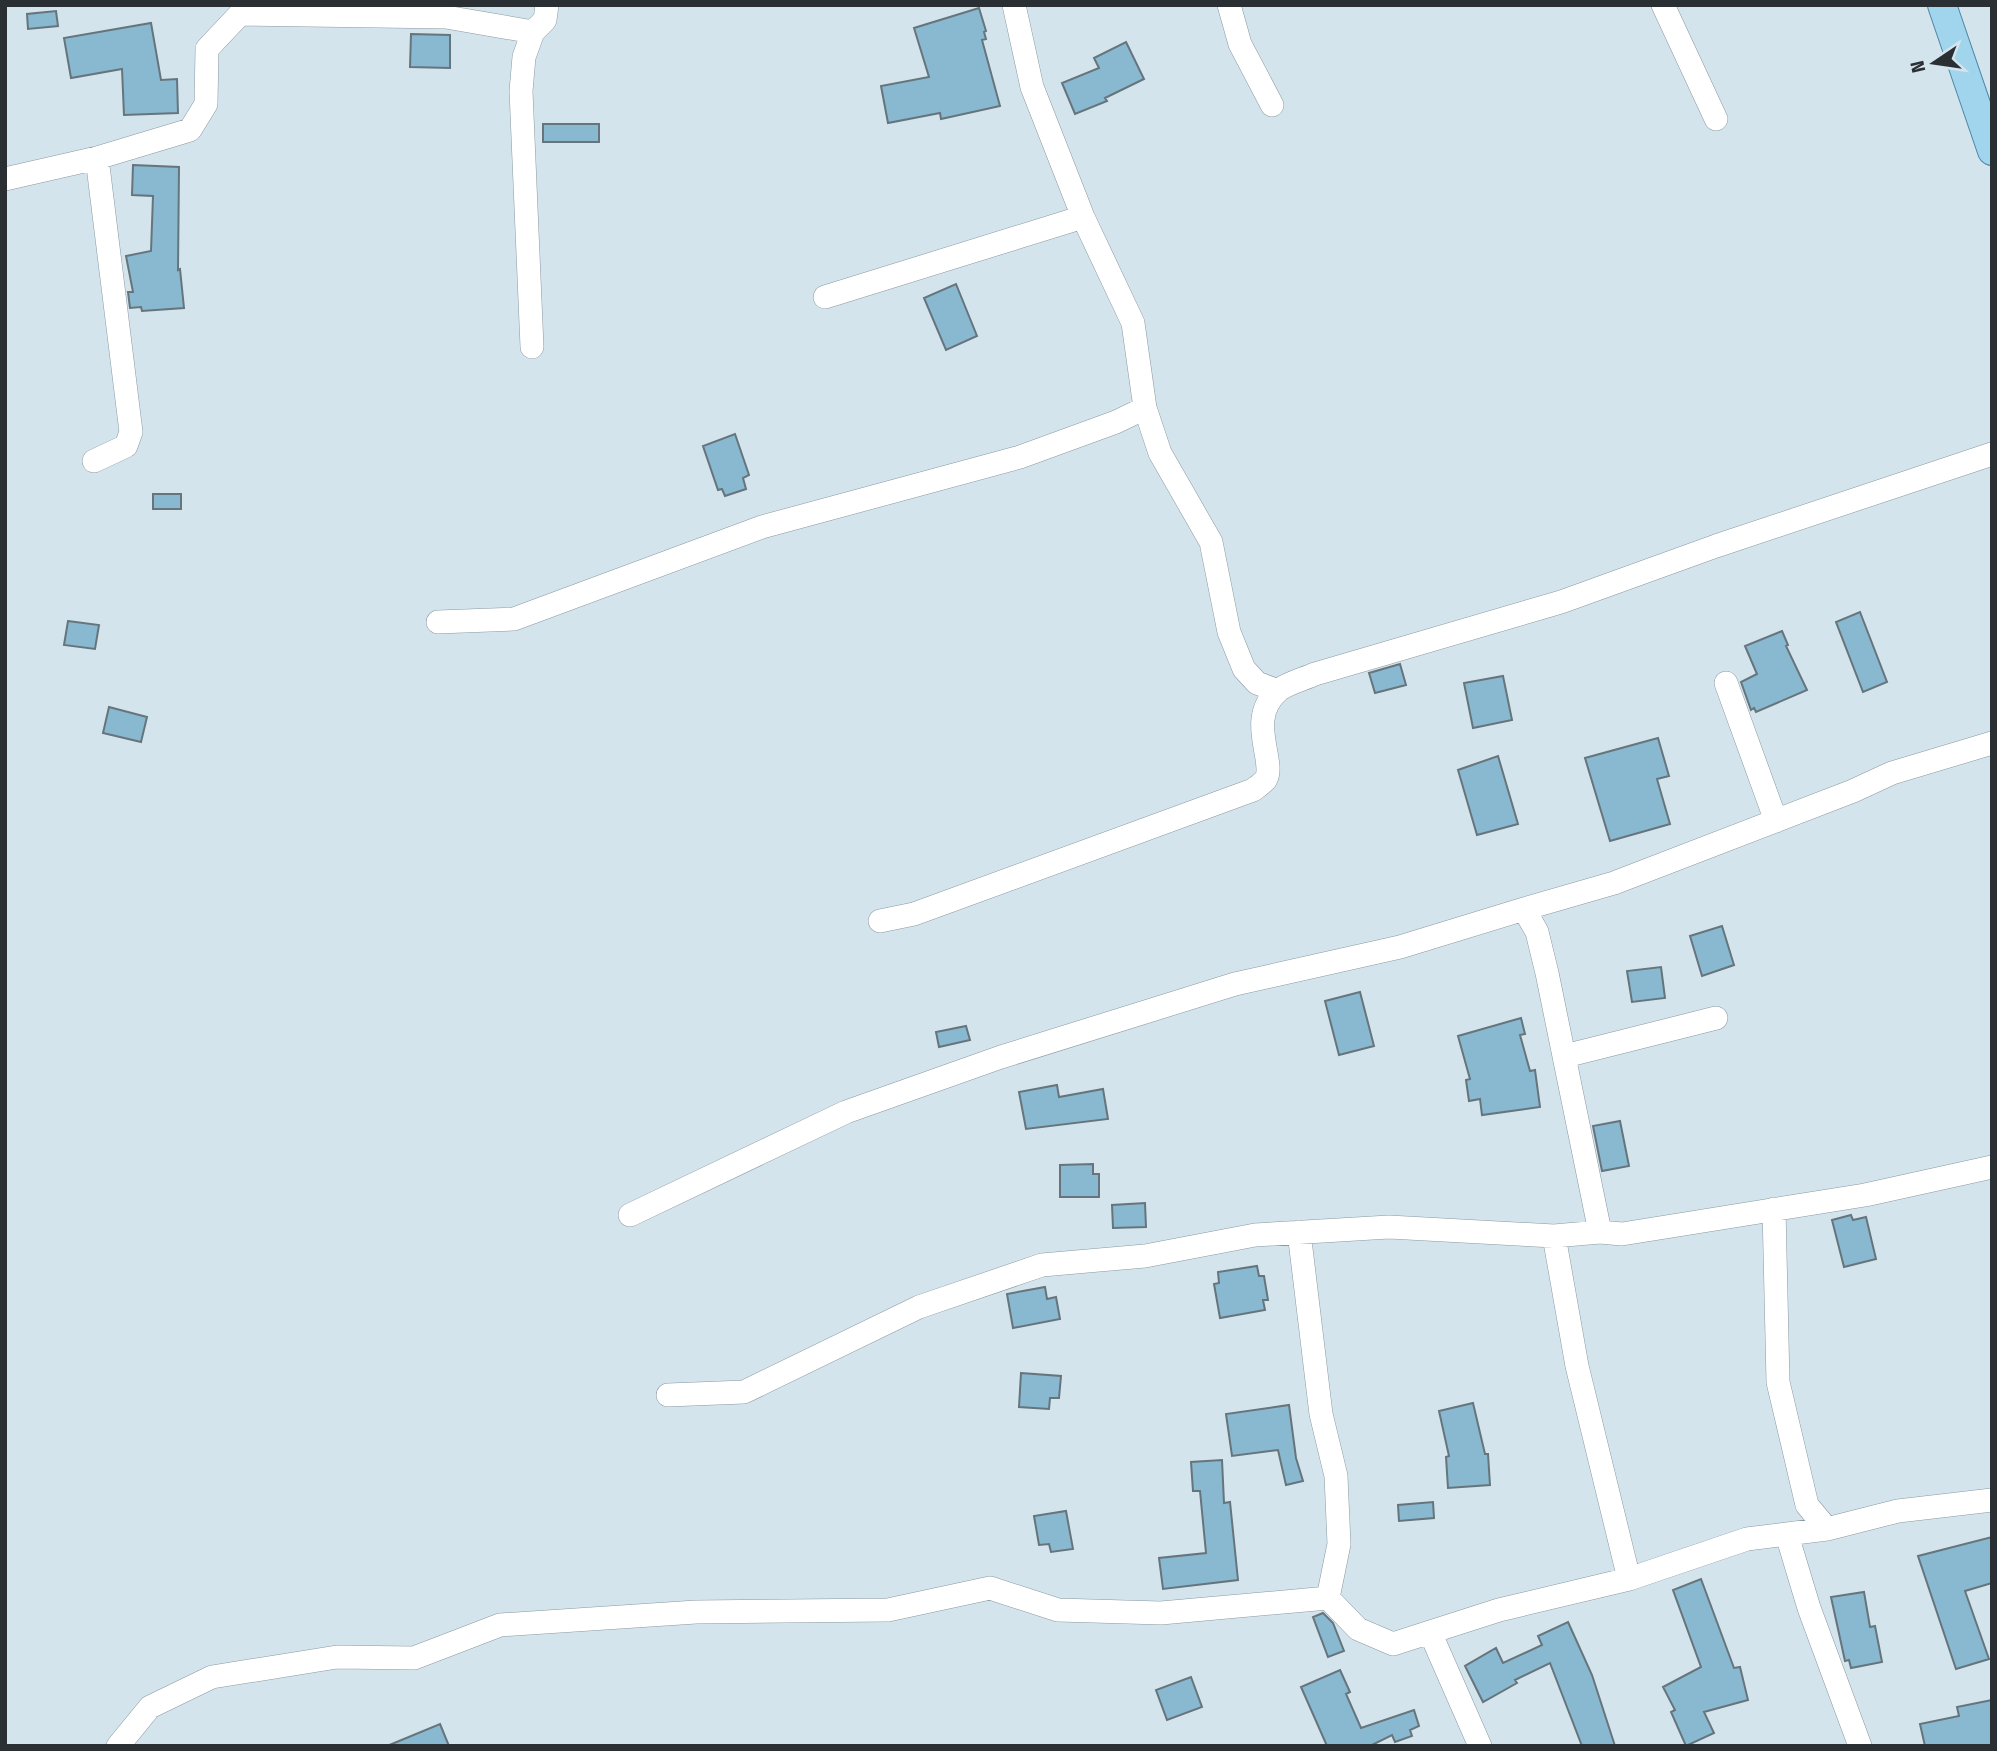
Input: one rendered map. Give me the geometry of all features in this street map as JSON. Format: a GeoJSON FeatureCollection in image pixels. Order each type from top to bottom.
{"type":"FeatureCollection","features":[{"type":"Feature","properties":{"kind":"main road"},"geometry":{"type":"LineString","coordinates":[[1942,5],[1991,149]]}},
{"type":"Feature","properties":{"kind":"street"},"geometry":{"type":"LineString","coordinates":[[531,347],[521,91],[524,57],[533,32],[545,20],[547,5]]}},
{"type":"Feature","properties":{"kind":"street"},"geometry":{"type":"LineString","coordinates":[[1014,5],[1032,88],[1083,217],[1133,323],[1145,408],[1160,453],[1211,542],[1229,632],[1244,669],[1257,683],[1278,691]]}},
{"type":"Feature","properties":{"kind":"street"},"geometry":{"type":"LineString","coordinates":[[1229,5],[1240,44],[1272,105]]}},
{"type":"Feature","properties":{"kind":"street"},"geometry":{"type":"LineString","coordinates":[[1663,5],[1716,119]]}},
{"type":"Feature","properties":{"kind":"street"},"geometry":{"type":"LineString","coordinates":[[5,180],[97,158],[190,131],[206,104],[207,49],[240,14],[260,10],[446,17],[533,32]]}},
{"type":"Feature","properties":{"kind":"street"},"geometry":{"type":"LineString","coordinates":[[94,461],[126,446],[131,432],[97,158]]}},
{"type":"Feature","properties":{"kind":"street"},"geometry":{"type":"LineString","coordinates":[[825,297],[1083,217]]}},
{"type":"Feature","properties":{"kind":"street"},"geometry":{"type":"LineString","coordinates":[[438,622],[513,619],[762,527],[1020,457],[1116,422],[1145,408]]}},
{"type":"Feature","properties":{"kind":"street"},"geometry":{"type":"LineString","coordinates":[[880,922],[914,914],[1253,790],[1266,779],[1268,768],[1262,745],[1263,716],[1278,691],[1315,674],[1561,602],[1716,545],[1992,454]]}},
{"type":"Feature","properties":{"kind":"street"},"geometry":{"type":"LineString","coordinates":[[1726,683],[1776,821]]}},
{"type":"Feature","properties":{"kind":"street"},"geometry":{"type":"LineString","coordinates":[[630,1215],[846,1112],[1001,1057],[1235,985],[1400,947],[1614,883],[1892,773],[1992,743]]}},
{"type":"Feature","properties":{"kind":"street"},"geometry":{"type":"LineString","coordinates":[[1524,909],[1537,932],[1600,1232]]}},
{"type":"Feature","properties":{"kind":"street"},"geometry":{"type":"LineString","coordinates":[[1565,1056],[1716,1018]]}},
{"type":"Feature","properties":{"kind":"street"},"geometry":{"type":"LineString","coordinates":[[668,1395],[744,1392],[919,1307],[1042,1265],[1145,1256],[1255,1235],[1389,1227],[1554,1236],[1600,1232],[1622,1234],[1865,1195],[1992,1167]]}},
{"type":"Feature","properties":{"kind":"street"},"geometry":{"type":"LineString","coordinates":[[1774,1209],[1778,1382],[1807,1505],[1827,1530]]}},
{"type":"Feature","properties":{"kind":"street"},"geometry":{"type":"LineString","coordinates":[[1299,1232],[1321,1414],[1336,1476],[1339,1544],[1328,1598]]}},
{"type":"Feature","properties":{"kind":"street"},"geometry":{"type":"LineString","coordinates":[[1554,1236],[1577,1366],[1629,1579]]}},
{"type":"Feature","properties":{"kind":"street"},"geometry":{"type":"LineString","coordinates":[[1328,1598],[1358,1629],[1393,1644],[1499,1610],[1629,1579],[1747,1539],[1827,1530],[1898,1511],[1992,1500]]}},
{"type":"Feature","properties":{"kind":"street"},"geometry":{"type":"LineString","coordinates":[[1787,1535],[1809,1608],[1860,1746]]}},
{"type":"Feature","properties":{"kind":"street"},"geometry":{"type":"LineString","coordinates":[[118,1746],[150,1707],[212,1677],[337,1657],[414,1658],[500,1625],[696,1612],[888,1610],[990,1588],[1058,1610],[1148,1613],[1328,1598]]}},
{"type":"Feature","properties":{"kind":"street"},"geometry":{"type":"LineString","coordinates":[[1430,1632],[1480,1746]]}},
{"type":"Feature","properties":{"kind":"building"},"geometry":{"type":"Polygon","coordinates":[[[979,8],[986,31],[986,39],[982,40],[1000,106],[941,119],[940,113],[888,123],[881,86],[929,77],[914,28],[979,8]]]}},
{"type":"Feature","properties":{"kind":"building"},"geometry":{"type":"Polygon","coordinates":[[[56,11],[58,26],[28,29],[27,14],[56,11]]]}},
{"type":"Feature","properties":{"kind":"building"},"geometry":{"type":"Polygon","coordinates":[[[151,23],[161,80],[177,79],[178,113],[124,115],[122,69],[71,78],[64,38],[151,23]]]}},
{"type":"Feature","properties":{"kind":"building"},"geometry":{"type":"Polygon","coordinates":[[[411,34],[450,35],[450,68],[410,67],[411,34]]]}},
{"type":"Feature","properties":{"kind":"building"},"geometry":{"type":"Polygon","coordinates":[[[1126,42],[1144,79],[1105,98],[1107,101],[1075,114],[1062,83],[1099,68],[1094,58],[1126,42]]]}},
{"type":"Feature","properties":{"kind":"building"},"geometry":{"type":"Polygon","coordinates":[[[543,124],[599,124],[599,142],[543,142],[543,124]]]}},
{"type":"Feature","properties":{"kind":"building"},"geometry":{"type":"Polygon","coordinates":[[[133,165],[179,167],[178,270],[180,269],[184,308],[142,311],[141,307],[130,308],[128,292],[133,292],[126,256],[151,251],[153,196],[132,195],[133,165]]]}},
{"type":"Feature","properties":{"kind":"building"},"geometry":{"type":"Polygon","coordinates":[[[956,284],[977,336],[946,350],[924,298],[956,284]]]}},
{"type":"Feature","properties":{"kind":"building"},"geometry":{"type":"Polygon","coordinates":[[[735,434],[749,475],[743,478],[746,489],[725,496],[722,489],[718,490],[703,446],[735,434]]]}},
{"type":"Feature","properties":{"kind":"building"},"geometry":{"type":"Polygon","coordinates":[[[153,494],[181,494],[181,509],[153,509],[153,494]]]}},
{"type":"Feature","properties":{"kind":"building"},"geometry":{"type":"Polygon","coordinates":[[[1860,612],[1887,682],[1863,692],[1836,622],[1860,612]]]}},
{"type":"Feature","properties":{"kind":"building"},"geometry":{"type":"Polygon","coordinates":[[[68,621],[99,625],[95,649],[64,645],[68,621]]]}},
{"type":"Feature","properties":{"kind":"building"},"geometry":{"type":"Polygon","coordinates":[[[1782,631],[1788,645],[1786,646],[1807,690],[1756,712],[1754,708],[1751,710],[1741,682],[1757,674],[1745,646],[1782,631]]]}},
{"type":"Feature","properties":{"kind":"building"},"geometry":{"type":"Polygon","coordinates":[[[1400,664],[1406,685],[1375,693],[1369,673],[1400,664]]]}},
{"type":"Feature","properties":{"kind":"building"},"geometry":{"type":"Polygon","coordinates":[[[1503,676],[1512,720],[1473,728],[1464,683],[1503,676]]]}},
{"type":"Feature","properties":{"kind":"building"},"geometry":{"type":"Polygon","coordinates":[[[109,707],[147,717],[141,742],[103,733],[109,707]]]}},
{"type":"Feature","properties":{"kind":"building"},"geometry":{"type":"Polygon","coordinates":[[[1658,738],[1669,776],[1657,779],[1670,824],[1610,841],[1585,758],[1658,738]]]}},
{"type":"Feature","properties":{"kind":"building"},"geometry":{"type":"Polygon","coordinates":[[[1498,756],[1518,824],[1477,835],[1458,770],[1498,756]]]}},
{"type":"Feature","properties":{"kind":"building"},"geometry":{"type":"Polygon","coordinates":[[[1722,926],[1734,965],[1702,976],[1690,936],[1722,926]]]}},
{"type":"Feature","properties":{"kind":"building"},"geometry":{"type":"Polygon","coordinates":[[[1661,967],[1665,998],[1632,1002],[1627,971],[1661,967]]]}},
{"type":"Feature","properties":{"kind":"building"},"geometry":{"type":"Polygon","coordinates":[[[1360,992],[1374,1046],[1339,1055],[1325,1001],[1360,992]]]}},
{"type":"Feature","properties":{"kind":"building"},"geometry":{"type":"Polygon","coordinates":[[[1521,1018],[1525,1034],[1520,1035],[1530,1071],[1535,1070],[1540,1107],[1482,1115],[1480,1099],[1469,1101],[1466,1080],[1470,1079],[1458,1036],[1521,1018]]]}},
{"type":"Feature","properties":{"kind":"building"},"geometry":{"type":"Polygon","coordinates":[[[966,1026],[970,1040],[939,1047],[936,1032],[966,1026]]]}},
{"type":"Feature","properties":{"kind":"building"},"geometry":{"type":"Polygon","coordinates":[[[1057,1085],[1059,1097],[1103,1089],[1108,1119],[1026,1129],[1019,1092],[1057,1085]]]}},
{"type":"Feature","properties":{"kind":"building"},"geometry":{"type":"Polygon","coordinates":[[[1620,1121],[1629,1166],[1602,1171],[1593,1126],[1620,1121]]]}},
{"type":"Feature","properties":{"kind":"building"},"geometry":{"type":"Polygon","coordinates":[[[1093,1164],[1093,1174],[1099,1174],[1099,1197],[1060,1197],[1060,1165],[1093,1164]]]}},
{"type":"Feature","properties":{"kind":"building"},"geometry":{"type":"Polygon","coordinates":[[[1145,1203],[1146,1227],[1113,1228],[1112,1205],[1145,1203]]]}},
{"type":"Feature","properties":{"kind":"building"},"geometry":{"type":"Polygon","coordinates":[[[1851,1215],[1853,1220],[1866,1217],[1876,1259],[1844,1267],[1832,1220],[1851,1215]]]}},
{"type":"Feature","properties":{"kind":"building"},"geometry":{"type":"Polygon","coordinates":[[[1257,1266],[1259,1276],[1264,1276],[1268,1300],[1263,1300],[1265,1310],[1220,1318],[1214,1284],[1219,1283],[1218,1272],[1257,1266]]]}},
{"type":"Feature","properties":{"kind":"building"},"geometry":{"type":"Polygon","coordinates":[[[1045,1287],[1047,1299],[1056,1297],[1060,1319],[1013,1328],[1007,1294],[1045,1287]]]}},
{"type":"Feature","properties":{"kind":"building"},"geometry":{"type":"Polygon","coordinates":[[[1021,1373],[1061,1376],[1059,1398],[1050,1398],[1049,1409],[1019,1407],[1021,1373]]]}},
{"type":"Feature","properties":{"kind":"building"},"geometry":{"type":"Polygon","coordinates":[[[1473,1403],[1485,1454],[1488,1454],[1490,1485],[1448,1488],[1446,1457],[1449,1456],[1439,1411],[1473,1403]]]}},
{"type":"Feature","properties":{"kind":"building"},"geometry":{"type":"Polygon","coordinates":[[[1289,1405],[1296,1458],[1303,1481],[1286,1485],[1278,1450],[1232,1456],[1226,1414],[1289,1405]]]}},
{"type":"Feature","properties":{"kind":"building"},"geometry":{"type":"Polygon","coordinates":[[[1222,1460],[1224,1503],[1230,1502],[1238,1580],[1163,1589],[1159,1558],[1206,1553],[1200,1491],[1193,1491],[1191,1462],[1222,1460]]]}},
{"type":"Feature","properties":{"kind":"building"},"geometry":{"type":"Polygon","coordinates":[[[1433,1502],[1434,1518],[1399,1521],[1398,1505],[1433,1502]]]}},
{"type":"Feature","properties":{"kind":"building"},"geometry":{"type":"Polygon","coordinates":[[[1066,1511],[1073,1549],[1051,1552],[1049,1544],[1039,1545],[1034,1516],[1066,1511]]]}},
{"type":"Feature","properties":{"kind":"building"},"geometry":{"type":"Polygon","coordinates":[[[1992,1537],[1992,1583],[1965,1591],[1989,1659],[1956,1669],[1918,1556],[1992,1537]]]}},
{"type":"Feature","properties":{"kind":"building"},"geometry":{"type":"Polygon","coordinates":[[[1701,1579],[1734,1668],[1740,1667],[1748,1700],[1704,1712],[1714,1733],[1686,1746],[1671,1712],[1675,1710],[1663,1687],[1701,1667],[1673,1590],[1701,1579]]]}},
{"type":"Feature","properties":{"kind":"building"},"geometry":{"type":"Polygon","coordinates":[[[1864,1592],[1870,1627],[1875,1626],[1882,1662],[1851,1668],[1849,1660],[1845,1661],[1831,1597],[1864,1592]]]}},
{"type":"Feature","properties":{"kind":"building"},"geometry":{"type":"Polygon","coordinates":[[[1323,1613],[1333,1623],[1344,1651],[1328,1657],[1313,1617],[1323,1613]]]}},
{"type":"Feature","properties":{"kind":"building"},"geometry":{"type":"Polygon","coordinates":[[[1568,1622],[1592,1675],[1615,1746],[1582,1746],[1550,1663],[1515,1680],[1517,1683],[1483,1702],[1465,1666],[1496,1648],[1503,1663],[1542,1645],[1538,1636],[1568,1622]]]}},
{"type":"Feature","properties":{"kind":"building"},"geometry":{"type":"Polygon","coordinates":[[[1340,1670],[1350,1692],[1346,1694],[1361,1728],[1414,1710],[1419,1726],[1410,1730],[1412,1736],[1395,1742],[1392,1735],[1370,1746],[1327,1746],[1301,1687],[1340,1670]]]}},
{"type":"Feature","properties":{"kind":"building"},"geometry":{"type":"Polygon","coordinates":[[[1191,1677],[1202,1707],[1167,1720],[1156,1690],[1191,1677]]]}},
{"type":"Feature","properties":{"kind":"building"},"geometry":{"type":"Polygon","coordinates":[[[1992,1700],[1992,1746],[1925,1746],[1920,1724],[1959,1716],[1957,1707],[1992,1700]]]}},
{"type":"Feature","properties":{"kind":"building"},"geometry":{"type":"Polygon","coordinates":[[[440,1724],[449,1746],[387,1746],[440,1724]]]}}]}
